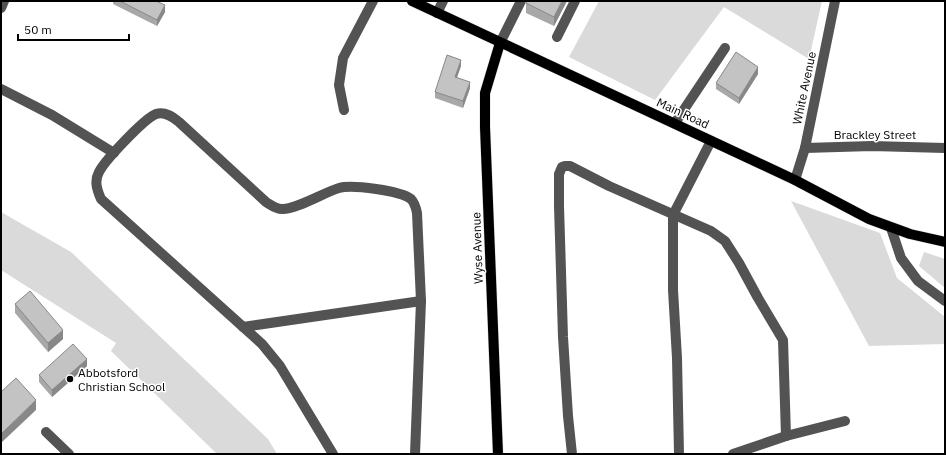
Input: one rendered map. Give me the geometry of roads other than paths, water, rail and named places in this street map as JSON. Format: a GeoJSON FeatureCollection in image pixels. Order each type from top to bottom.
{"type":"FeatureCollection","features":[{"type":"Feature","properties":{"kind":"main road","name":"Main Road"},"geometry":{"type":"LineString","coordinates":[[412,1],[795,180],[869,219],[891,228],[945,242]]}},
{"type":"Feature","properties":{"kind":"main road","name":"Wyse Avenue"},"geometry":{"type":"LineString","coordinates":[[498,454],[485,127],[485,93],[500,43]]}},
{"type":"Feature","properties":{"kind":"street"},"geometry":{"type":"LineString","coordinates":[[1,8],[4,1]]}},
{"type":"Feature","properties":{"kind":"street"},"geometry":{"type":"LineString","coordinates":[[344,110],[339,85],[343,58],[373,1]]}},
{"type":"Feature","properties":{"kind":"street"},"geometry":{"type":"LineString","coordinates":[[437,13],[443,1]]}},
{"type":"Feature","properties":{"kind":"street"},"geometry":{"type":"LineString","coordinates":[[500,43],[521,1]]}},
{"type":"Feature","properties":{"kind":"street"},"geometry":{"type":"LineString","coordinates":[[557,38],[575,1]]}},
{"type":"Feature","properties":{"kind":"street","name":"White Avenue"},"geometry":{"type":"LineString","coordinates":[[795,180],[805,148],[835,1]]}},
{"type":"Feature","properties":{"kind":"street"},"geometry":{"type":"LineString","coordinates":[[675,123],[725,48]]}},
{"type":"Feature","properties":{"kind":"street"},"geometry":{"type":"LineString","coordinates":[[1,89],[52,115],[114,153]]}},
{"type":"Feature","properties":{"kind":"street"},"geometry":{"type":"LineString","coordinates":[[333,454],[280,366],[262,344],[101,198],[96,189],[98,172],[114,153],[144,123],[156,114],[171,116],[179,122],[266,202],[276,208],[288,208],[336,189],[354,186],[387,191],[405,196],[416,206],[421,301],[415,454]]}},
{"type":"Feature","properties":{"kind":"street"},"geometry":{"type":"LineString","coordinates":[[679,454],[677,358],[673,290],[673,216],[711,141]]}},
{"type":"Feature","properties":{"kind":"street","name":"Brackley Street"},"geometry":{"type":"LineString","coordinates":[[805,148],[872,146],[945,148]]}},
{"type":"Feature","properties":{"kind":"street"},"geometry":{"type":"LineString","coordinates":[[572,454],[563,337],[559,206],[560,170],[565,166],[570,166],[673,216],[689,221],[711,231],[725,241],[782,336],[785,347],[786,436]]}},
{"type":"Feature","properties":{"kind":"street"},"geometry":{"type":"LineString","coordinates":[[891,228],[901,258],[918,281],[945,301]]}},
{"type":"Feature","properties":{"kind":"street"},"geometry":{"type":"LineString","coordinates":[[244,327],[421,301]]}},
{"type":"Feature","properties":{"kind":"street"},"geometry":{"type":"LineString","coordinates":[[733,454],[786,436],[845,421]]}},
{"type":"Feature","properties":{"kind":"street"},"geometry":{"type":"LineString","coordinates":[[46,432],[69,454]]}},
{"type":"Feature","properties":{"kind":"place","name":"Abbotsford Christian School"},"geometry":{"type":"Point","coordinates":[70,379]}}]}
